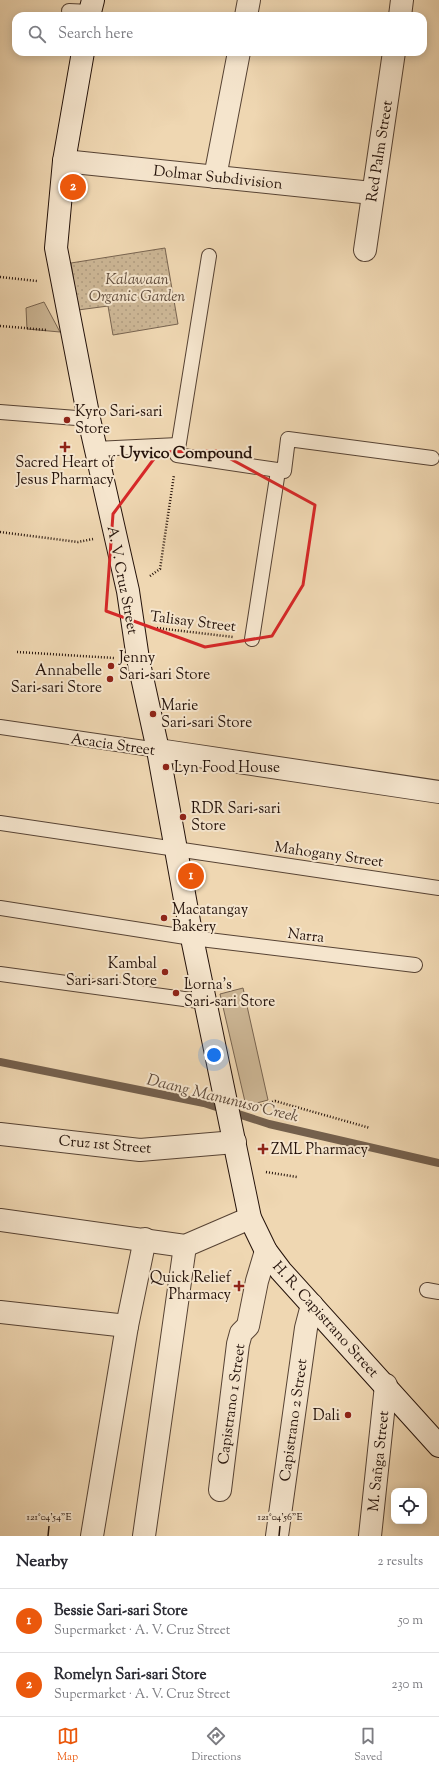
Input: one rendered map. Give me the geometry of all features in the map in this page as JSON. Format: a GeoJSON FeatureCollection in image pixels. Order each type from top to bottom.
{"type":"FeatureCollection","features":[{"type":"Feature","properties":{"kind":"street"},"geometry":{"type":"LineString","coordinates":[[247,12],[249,0]]}},
{"type":"Feature","properties":{"kind":"street"},"geometry":{"type":"LineString","coordinates":[[400,12],[402,0]]}},
{"type":"Feature","properties":{"kind":"street","name":"A. V. Cruz Street"},"geometry":{"type":"LineString","coordinates":[[82,56],[64,161],[56,248],[95,449],[128,591],[138,659],[158,750],[192,938],[228,1109]]}},
{"type":"Feature","properties":{"kind":"street"},"geometry":{"type":"LineString","coordinates":[[215,177],[238,56]]}},
{"type":"Feature","properties":{"kind":"street","name":"Red Palm Street"},"geometry":{"type":"LineString","coordinates":[[365,250],[372,193],[393,56]]}},
{"type":"Feature","properties":{"kind":"street","name":"Dolmar Subdivision"},"geometry":{"type":"LineString","coordinates":[[64,161],[372,193]]}},
{"type":"Feature","properties":{"kind":"street","name":"Acacia Street"},"geometry":{"type":"LineString","coordinates":[[158,750],[439,792]]}},
{"type":"Feature","properties":{"kind":"street","name":"H. R. Capistrano Street"},"geometry":{"type":"LineString","coordinates":[[228,1109],[250,1218],[266,1251],[281,1271],[386,1385],[439,1446]]}},
{"type":"Feature","properties":{"kind":"street","name":"Cruz 1st Street"},"geometry":{"type":"LineString","coordinates":[[0,1134],[140,1150],[234,1142]]}},
{"type":"Feature","properties":{"kind":"street"},"geometry":{"type":"LineString","coordinates":[[0,1220],[186,1246],[250,1218]]}},
{"type":"Feature","properties":{"kind":"street"},"geometry":{"type":"LineString","coordinates":[[92,1536],[127,1326],[144,1239]]}},
{"type":"Feature","properties":{"kind":"street"},"geometry":{"type":"LineString","coordinates":[[144,1536],[186,1246]]}},
{"type":"Feature","properties":{"kind":"street","name":"Capistrano 1 Street"},"geometry":{"type":"LineString","coordinates":[[220,1490],[238,1344],[241,1333],[248,1326],[257,1280],[266,1251]]}},
{"type":"Feature","properties":{"kind":"street","name":"Capistrano 2 Street"},"geometry":{"type":"LineString","coordinates":[[277,1536],[306,1328],[312,1305]]}},
{"type":"Feature","properties":{"kind":"street"},"geometry":{"type":"LineString","coordinates":[[0,1312],[127,1326]]}},
{"type":"Feature","properties":{"kind":"street","name":"M. Sañga Street"},"geometry":{"type":"LineString","coordinates":[[370,1536],[386,1385]]}},
{"type":"Feature","properties":{"kind":"lane"},"geometry":{"type":"LineString","coordinates":[[178,450],[209,256]]}},
{"type":"Feature","properties":{"kind":"lane"},"geometry":{"type":"LineString","coordinates":[[0,412],[89,419]]}},
{"type":"Feature","properties":{"kind":"lane"},"geometry":{"type":"LineString","coordinates":[[95,449],[178,450],[284,471],[288,439],[432,458]]}},
{"type":"Feature","properties":{"kind":"lane"},"geometry":{"type":"LineString","coordinates":[[252,639],[278,470]]}},
{"type":"Feature","properties":{"kind":"lane","name":"Acacia Street"},"geometry":{"type":"LineString","coordinates":[[0,727],[158,750]]}},
{"type":"Feature","properties":{"kind":"lane","name":"Mahogany Street"},"geometry":{"type":"LineString","coordinates":[[0,823],[439,888]]}},
{"type":"Feature","properties":{"kind":"lane","name":"Narra"},"geometry":{"type":"LineString","coordinates":[[0,908],[192,938],[415,965]]}},
{"type":"Feature","properties":{"kind":"lane"},"geometry":{"type":"LineString","coordinates":[[0,974],[206,1002]]}},
{"type":"Feature","properties":{"kind":"path"},"geometry":{"type":"LineString","coordinates":[[0,278],[62,283]]}},
{"type":"Feature","properties":{"kind":"path"},"geometry":{"type":"LineString","coordinates":[[0,326],[72,332]]}},
{"type":"Feature","properties":{"kind":"path"},"geometry":{"type":"LineString","coordinates":[[146,580],[160,569],[178,450]]}},
{"type":"Feature","properties":{"kind":"path"},"geometry":{"type":"LineString","coordinates":[[0,532],[78,542],[114,534]]}},
{"type":"Feature","properties":{"kind":"path","name":"Talisay Street"},"geometry":{"type":"LineString","coordinates":[[132,625],[252,639]]}},
{"type":"Feature","properties":{"kind":"path"},"geometry":{"type":"LineString","coordinates":[[17,652],[138,659]]}},
{"type":"Feature","properties":{"kind":"path"},"geometry":{"type":"LineString","coordinates":[[228,1109],[245,1110],[275,1101],[370,1128]]}},
{"type":"Feature","properties":{"kind":"path"},"geometry":{"type":"LineString","coordinates":[[240,1168],[297,1177]]}},
{"type":"Feature","properties":{"kind":"highlighted area"},"geometry":{"type":"Polygon","coordinates":[[[216,451],[315,505],[303,585],[272,636],[205,647],[106,611],[113,514],[159,452],[216,451]]]}},
{"type":"Feature","properties":{"kind":"green space","name":"Kalawaan Organic Garden"},"geometry":{"type":"Polygon","coordinates":[[[165,248],[178,324],[113,335],[108,306],[78,310],[71,263],[165,248]]]}},
{"type":"Feature","properties":{"kind":"green space"},"geometry":{"type":"Polygon","coordinates":[[[44,302],[60,332],[27,329],[26,308],[44,302]]]}},
{"type":"Feature","properties":{"kind":"green space"},"geometry":{"type":"Polygon","coordinates":[[[243,988],[268,1100],[246,1106],[220,994],[243,988]]]}},
{"type":"Feature","properties":{"kind":"waterway","name":"Daang Manunuso Creek"},"geometry":{"type":"LineString","coordinates":[[0,1062],[204,1103],[269,1124],[439,1163]]}},
{"type":"Feature","properties":{"kind":"place","name":"Romelyn Sari-sari Store"},"geometry":{"type":"Point","coordinates":[73,187]}},
{"type":"Feature","properties":{"kind":"place","name":"Kyro Sari-sari Store"},"geometry":{"type":"Point","coordinates":[67,420]}},
{"type":"Feature","properties":{"kind":"place","name":"Sacred Heart of Jesus Pharmacy"},"geometry":{"type":"Point","coordinates":[65,447]}},
{"type":"Feature","properties":{"kind":"place","name":"Jenny Sari-sari Store"},"geometry":{"type":"Point","coordinates":[111,666]}},
{"type":"Feature","properties":{"kind":"place","name":"Annabelle Sari-sari Store"},"geometry":{"type":"Point","coordinates":[110,679]}},
{"type":"Feature","properties":{"kind":"place","name":"Marie Sari-sari Store"},"geometry":{"type":"Point","coordinates":[153,714]}},
{"type":"Feature","properties":{"kind":"place","name":"Lyn Food House"},"geometry":{"type":"Point","coordinates":[166,767]}},
{"type":"Feature","properties":{"kind":"place","name":"RDR Sari-sari Store"},"geometry":{"type":"Point","coordinates":[183,817]}},
{"type":"Feature","properties":{"kind":"place","name":"Bessie Sari-sari Store"},"geometry":{"type":"Point","coordinates":[191,876]}},
{"type":"Feature","properties":{"kind":"place","name":"Macatangay Bakery"},"geometry":{"type":"Point","coordinates":[164,918]}},
{"type":"Feature","properties":{"kind":"place","name":"Kambal Sari-sari Store"},"geometry":{"type":"Point","coordinates":[165,972]}},
{"type":"Feature","properties":{"kind":"place","name":"Lorna's Sari-sari Store"},"geometry":{"type":"Point","coordinates":[176,993]}},
{"type":"Feature","properties":{"kind":"place","name":"ZML Pharmacy"},"geometry":{"type":"Point","coordinates":[263,1149]}},
{"type":"Feature","properties":{"kind":"place","name":"Quick Relief Pharmacy"},"geometry":{"type":"Point","coordinates":[239,1286]}},
{"type":"Feature","properties":{"kind":"place","name":"Dali"},"geometry":{"type":"Point","coordinates":[348,1415]}},
{"type":"Feature","properties":{"kind":"district","name":"Uyvico Compound"},"geometry":{"type":"Point","coordinates":[186,452]}}]}
